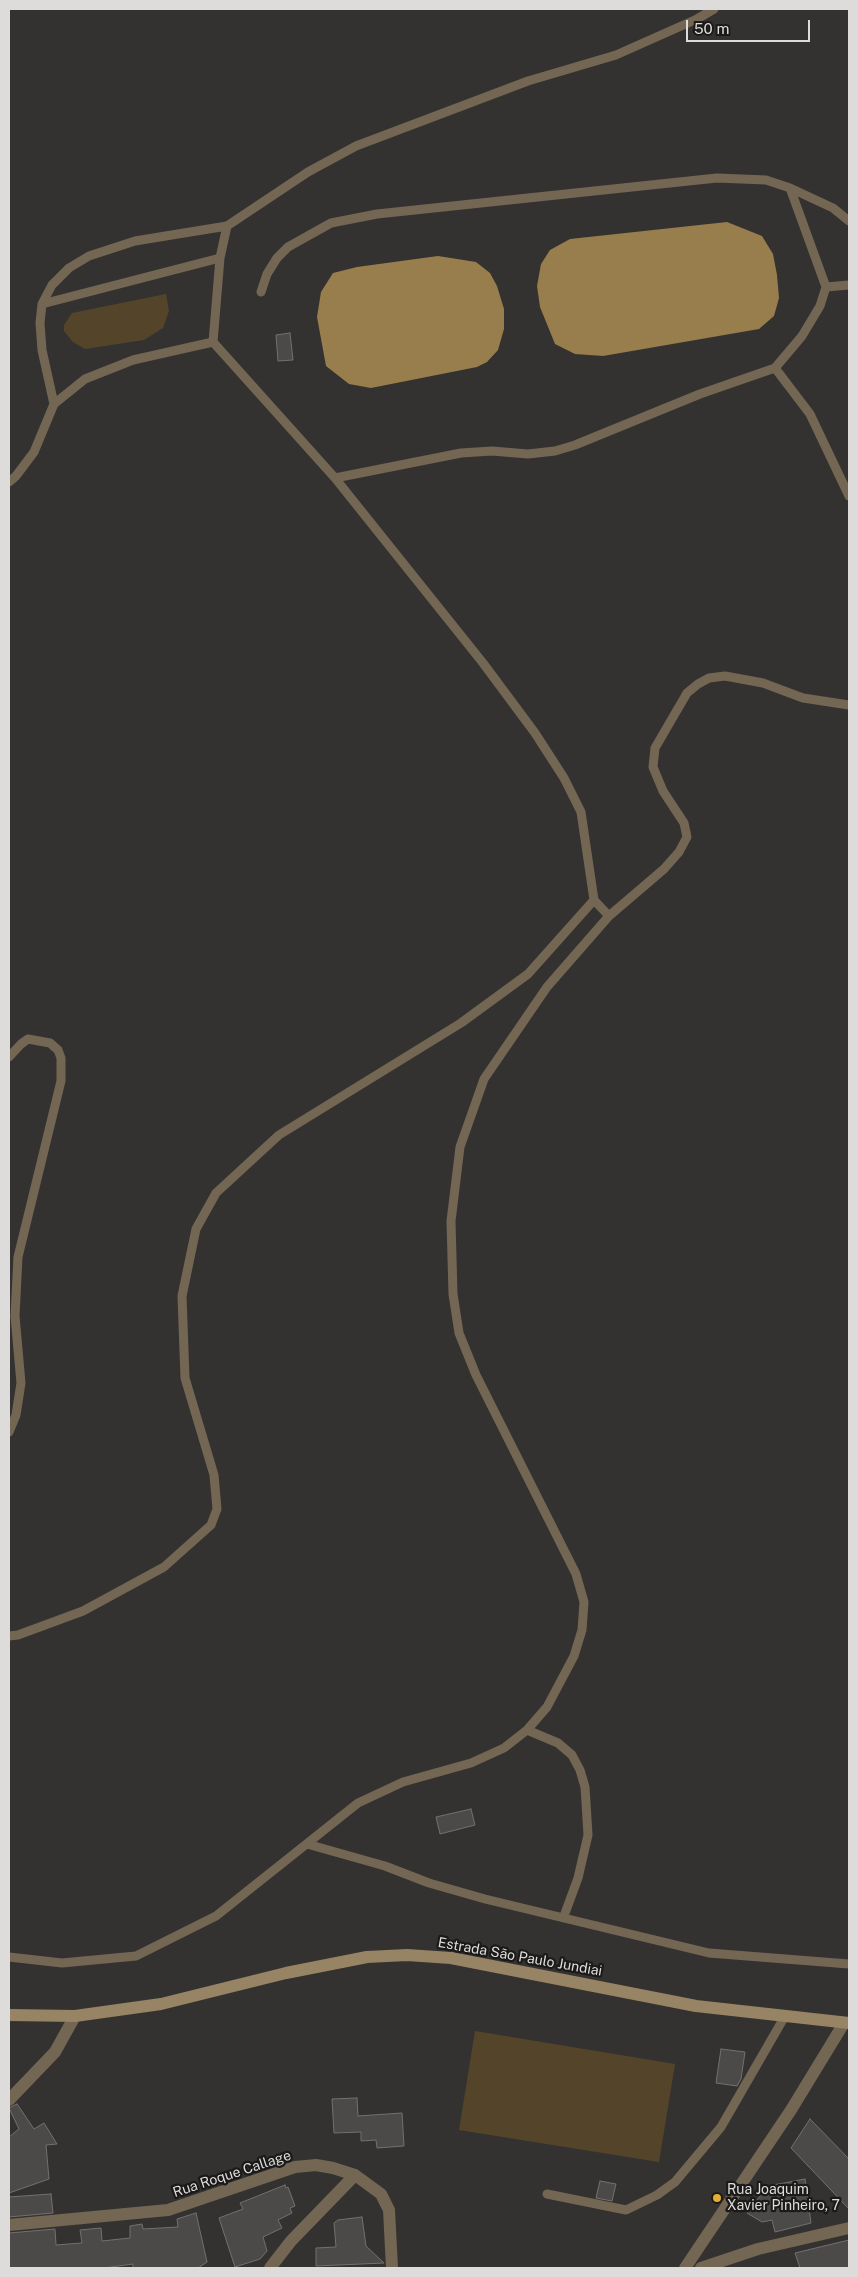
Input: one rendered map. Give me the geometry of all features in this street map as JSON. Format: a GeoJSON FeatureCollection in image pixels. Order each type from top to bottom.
{"type":"FeatureCollection","features":[{"type":"Feature","properties":{"kind":"main road","name":"Estrada São Paulo Jundiai"},"geometry":{"type":"LineString","coordinates":[[9,2015],[75,2016],[161,2004],[286,1973],[367,1957],[407,1954],[451,1958],[696,2006],[846,2023]]}},
{"type":"Feature","properties":{"kind":"street"},"geometry":{"type":"LineString","coordinates":[[9,2100],[55,2052],[75,2016]]}},
{"type":"Feature","properties":{"kind":"street"},"geometry":{"type":"LineString","coordinates":[[686,2268],[846,2023]]}},
{"type":"Feature","properties":{"kind":"street","name":"Rua Roque Callage"},"geometry":{"type":"LineString","coordinates":[[9,2225],[168,2210],[295,2167],[316,2165],[356,2175],[381,2194],[389,2210],[392,2268]]}},
{"type":"Feature","properties":{"kind":"street"},"geometry":{"type":"LineString","coordinates":[[270,2268],[291,2241],[356,2175]]}},
{"type":"Feature","properties":{"kind":"street"},"geometry":{"type":"LineString","coordinates":[[701,2268],[758,2248],[849,2228]]}},
{"type":"Feature","properties":{"kind":"lane"},"geometry":{"type":"LineString","coordinates":[[54,404],[42,350],[40,323],[42,304],[52,285],[69,268],[90,256],[135,241],[227,226],[308,172],[356,146],[528,81],[616,55],[697,19],[714,9]]}},
{"type":"Feature","properties":{"kind":"lane"},"geometry":{"type":"LineString","coordinates":[[261,292],[267,274],[277,258],[288,247],[331,223],[377,214],[717,178],[766,180],[790,188],[833,208],[849,221]]}},
{"type":"Feature","properties":{"kind":"lane"},"geometry":{"type":"LineString","coordinates":[[335,478],[461,453],[492,451],[528,454],[555,451],[575,445],[700,394],[775,368],[802,336],[820,306],[826,287],[790,188]]}},
{"type":"Feature","properties":{"kind":"lane"},"geometry":{"type":"LineString","coordinates":[[227,226],[220,258],[213,342],[335,478],[483,663],[535,734],[564,778],[581,812],[594,900],[609,916]]}},
{"type":"Feature","properties":{"kind":"lane"},"geometry":{"type":"LineString","coordinates":[[42,304],[220,258]]}},
{"type":"Feature","properties":{"kind":"lane"},"geometry":{"type":"LineString","coordinates":[[826,287],[849,285]]}},
{"type":"Feature","properties":{"kind":"lane"},"geometry":{"type":"LineString","coordinates":[[9,482],[16,476],[34,452],[54,404],[85,380],[132,360],[213,342]]}},
{"type":"Feature","properties":{"kind":"lane"},"geometry":{"type":"LineString","coordinates":[[775,368],[810,414],[849,496]]}},
{"type":"Feature","properties":{"kind":"lane"},"geometry":{"type":"LineString","coordinates":[[9,1957],[62,1963],[136,1956],[216,1916],[358,1803],[403,1782],[471,1763],[504,1748],[527,1730],[547,1707],[574,1656],[582,1630],[584,1602],[576,1574],[476,1375],[459,1333],[452,1294],[451,1221],[460,1148],[484,1079],[547,987],[609,916],[664,869],[679,852],[687,837],[684,823],[662,791],[653,767],[655,748],[688,693],[698,684],[709,678],[725,676],[744,679],[803,698],[849,706]]}},
{"type":"Feature","properties":{"kind":"lane"},"geometry":{"type":"LineString","coordinates":[[9,1636],[18,1635],[83,1611],[164,1567],[211,1525],[217,1509],[214,1475],[185,1378],[182,1296],[196,1229],[216,1193],[279,1135],[461,1023],[528,974],[594,900]]}},
{"type":"Feature","properties":{"kind":"lane"},"geometry":{"type":"LineString","coordinates":[[9,1057],[28,1039],[50,1043],[58,1050],[61,1058],[61,1081],[18,1257],[15,1316],[21,1383],[16,1415],[9,1432]]}},
{"type":"Feature","properties":{"kind":"lane"},"geometry":{"type":"LineString","coordinates":[[527,1730],[558,1743],[572,1755],[586,1787],[588,1835],[578,1878],[564,1916]]}},
{"type":"Feature","properties":{"kind":"lane"},"geometry":{"type":"LineString","coordinates":[[307,1844],[385,1866],[438,1886],[484,1899],[564,1916],[709,1953],[849,1964]]}},
{"type":"Feature","properties":{"kind":"lane"},"geometry":{"type":"LineString","coordinates":[[547,2194],[626,2210],[657,2195],[675,2182],[720,2127],[785,2016]]}},
{"type":"Feature","properties":{"kind":"shaded area"},"geometry":{"type":"Polygon","coordinates":[[[727,222],[762,236],[773,254],[779,298],[774,316],[759,329],[603,356],[575,354],[555,344],[540,307],[537,286],[541,264],[550,250],[570,239],[727,222]]]}},
{"type":"Feature","properties":{"kind":"shaded area"},"geometry":{"type":"Polygon","coordinates":[[[438,256],[476,262],[490,273],[497,286],[504,309],[504,329],[498,350],[487,362],[477,367],[371,388],[349,384],[326,366],[317,317],[321,292],[333,273],[357,267],[438,256]]]}},
{"type":"Feature","properties":{"kind":"shaded area"},"geometry":{"type":"Polygon","coordinates":[[[166,294],[169,311],[163,328],[144,340],[85,349],[73,342],[64,331],[64,325],[72,313],[166,294]]]}},
{"type":"Feature","properties":{"kind":"shaded area"},"geometry":{"type":"Polygon","coordinates":[[[475,2031],[675,2064],[659,2162],[459,2130],[475,2031]]]}},
{"type":"Feature","properties":{"kind":"building"},"geometry":{"type":"Polygon","coordinates":[[[290,333],[293,360],[278,361],[276,335],[290,333]]]}},
{"type":"Feature","properties":{"kind":"building"},"geometry":{"type":"Polygon","coordinates":[[[471,1809],[475,1825],[440,1834],[436,1817],[471,1809]]]}},
{"type":"Feature","properties":{"kind":"building"},"geometry":{"type":"Polygon","coordinates":[[[721,2049],[745,2052],[741,2079],[737,2086],[716,2083],[721,2049]]]}},
{"type":"Feature","properties":{"kind":"building"},"geometry":{"type":"Polygon","coordinates":[[[357,2098],[358,2116],[402,2113],[404,2146],[377,2148],[376,2140],[361,2141],[361,2132],[334,2133],[332,2099],[357,2098]]]}},
{"type":"Feature","properties":{"kind":"building"},"geometry":{"type":"Polygon","coordinates":[[[17,2104],[34,2129],[44,2123],[57,2144],[46,2145],[49,2179],[9,2193],[9,2137],[19,2129],[9,2108],[17,2104]]]}},
{"type":"Feature","properties":{"kind":"building"},"geometry":{"type":"Polygon","coordinates":[[[810,2119],[849,2159],[849,2209],[791,2148],[810,2119]]]}},
{"type":"Feature","properties":{"kind":"building"},"geometry":{"type":"Polygon","coordinates":[[[805,2179],[811,2223],[775,2232],[772,2220],[762,2222],[747,2213],[768,2186],[805,2179]]]}},
{"type":"Feature","properties":{"kind":"building"},"geometry":{"type":"Polygon","coordinates":[[[600,2181],[616,2184],[612,2201],[596,2198],[600,2181]]]}},
{"type":"Feature","properties":{"kind":"building"},"geometry":{"type":"Polygon","coordinates":[[[285,2185],[286,2188],[288,2187],[295,2206],[290,2208],[292,2213],[278,2220],[282,2228],[263,2237],[267,2251],[260,2259],[235,2267],[219,2218],[243,2209],[240,2203],[285,2185]]]}},
{"type":"Feature","properties":{"kind":"building"},"geometry":{"type":"Polygon","coordinates":[[[51,2194],[53,2213],[9,2217],[9,2197],[51,2194]]]}},
{"type":"Feature","properties":{"kind":"building"},"geometry":{"type":"Polygon","coordinates":[[[196,2213],[207,2262],[198,2268],[133,2268],[133,2264],[104,2268],[9,2268],[9,2233],[55,2229],[56,2245],[82,2243],[80,2230],[101,2228],[102,2241],[130,2238],[130,2226],[142,2224],[143,2229],[178,2227],[177,2219],[196,2213]]]}},
{"type":"Feature","properties":{"kind":"building"},"geometry":{"type":"Polygon","coordinates":[[[362,2217],[366,2246],[384,2263],[316,2266],[316,2248],[336,2247],[334,2223],[338,2220],[362,2217]]]}},
{"type":"Feature","properties":{"kind":"building"},"geometry":{"type":"Polygon","coordinates":[[[849,2240],[849,2268],[800,2268],[795,2253],[849,2240]]]}},
{"type":"Feature","properties":{"kind":"place","name":"Rua Joaquim Xavier Pinheiro, 7"},"geometry":{"type":"Point","coordinates":[717,2198]}}]}
